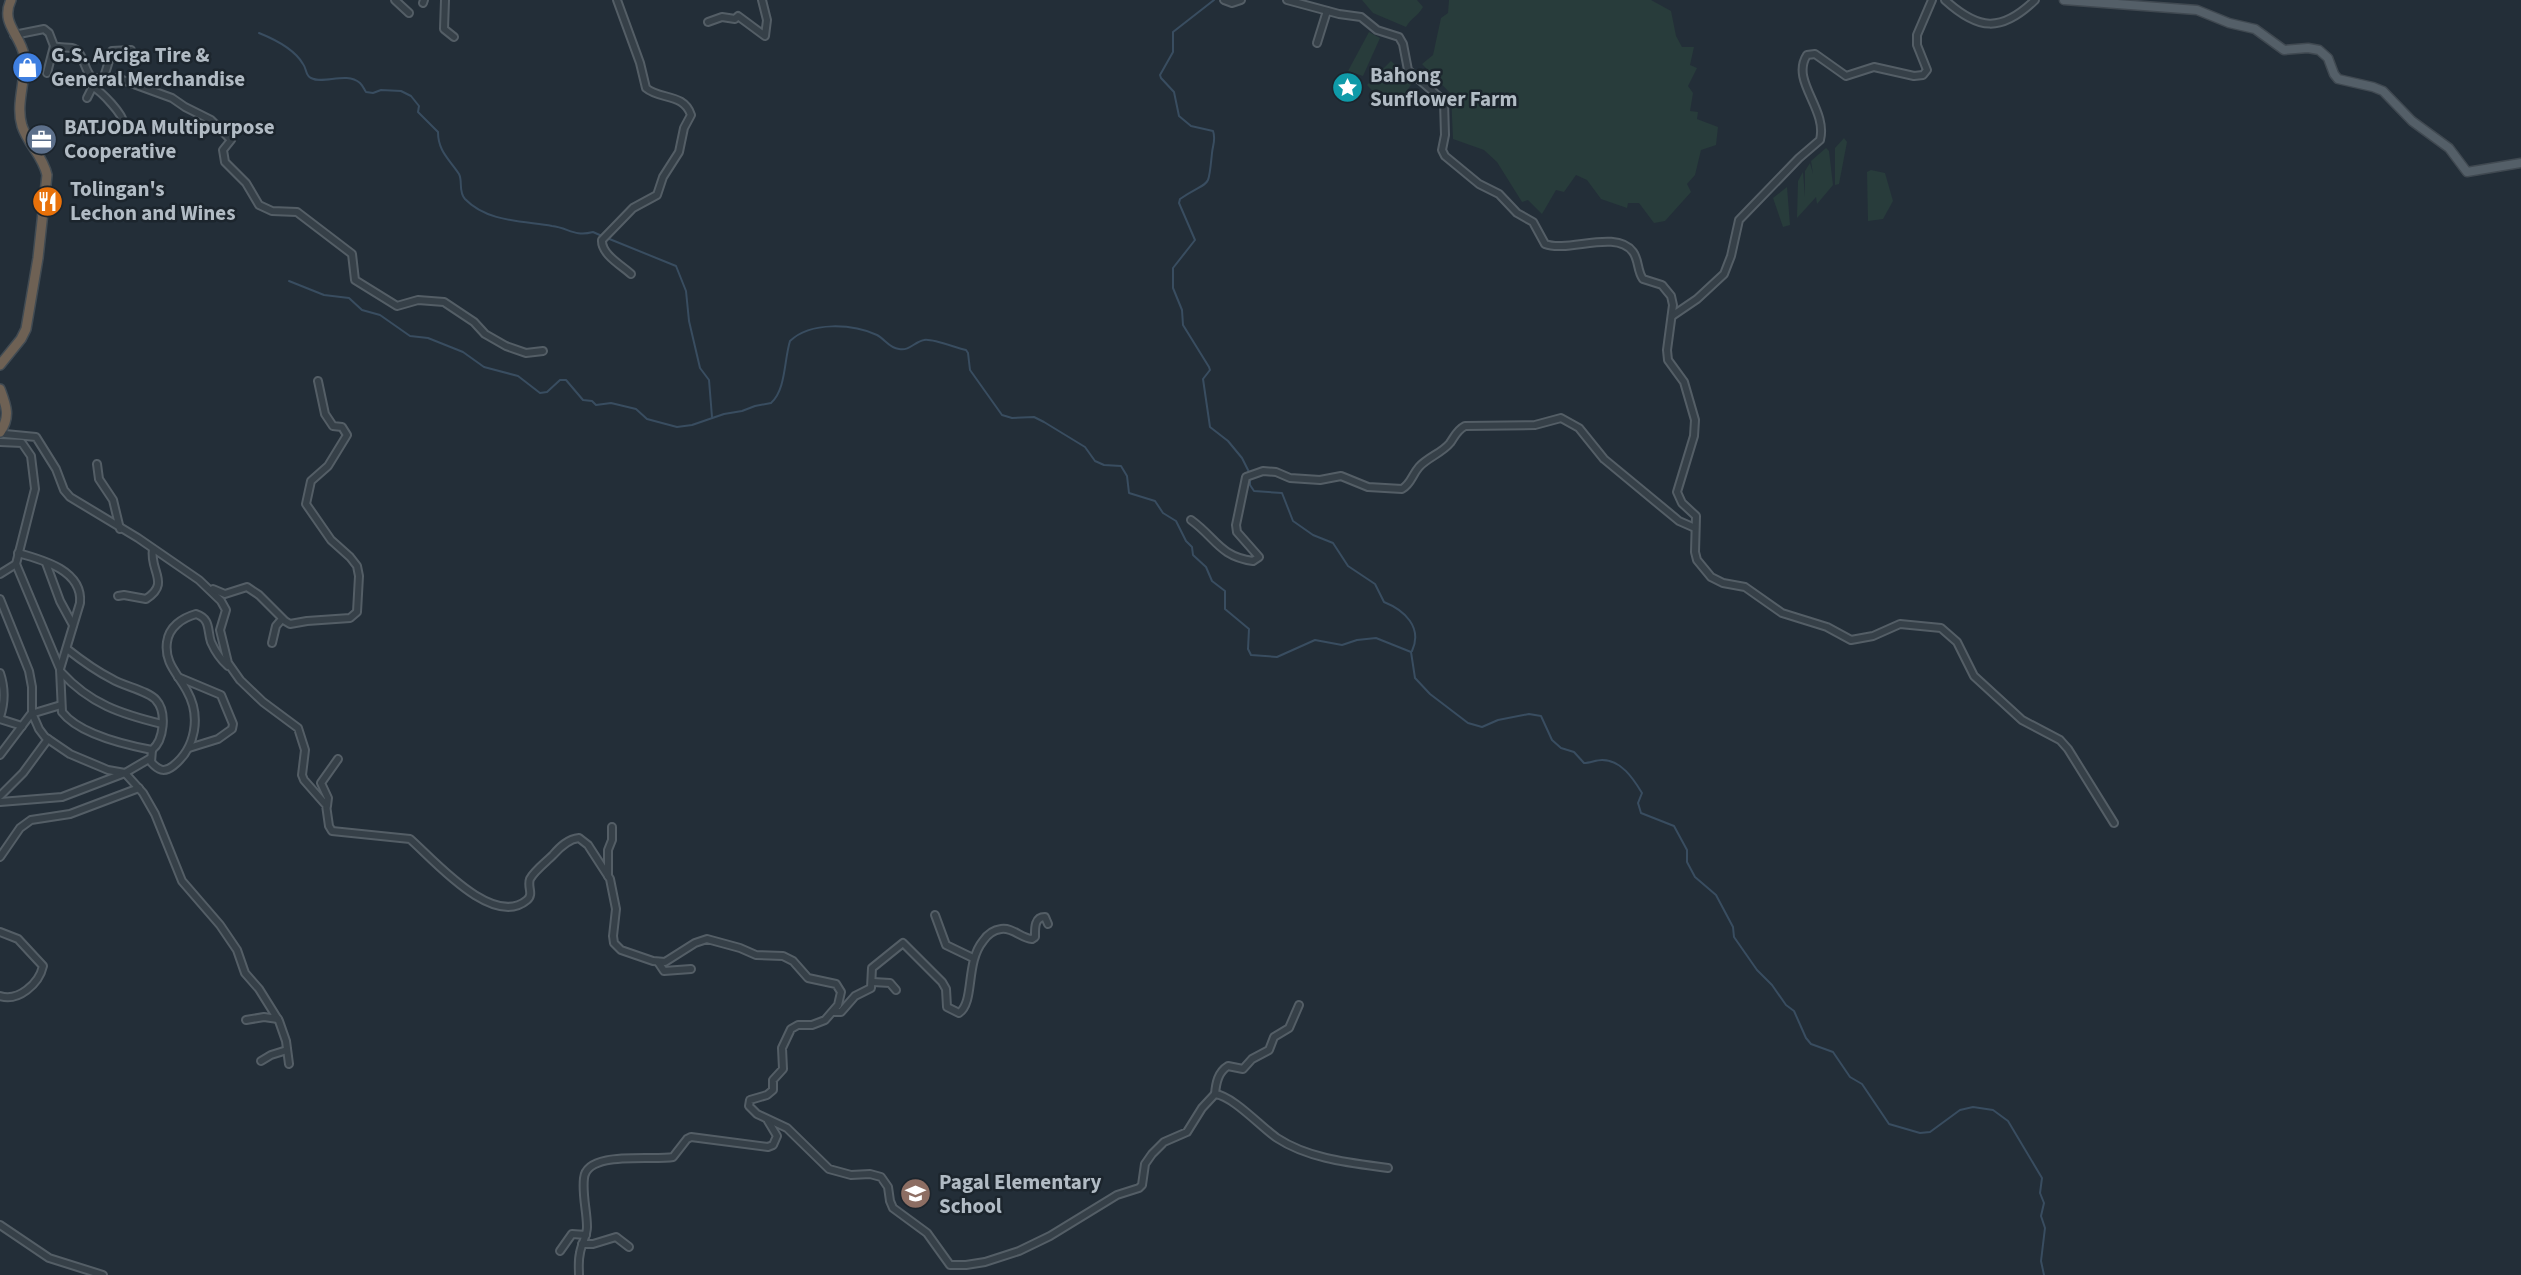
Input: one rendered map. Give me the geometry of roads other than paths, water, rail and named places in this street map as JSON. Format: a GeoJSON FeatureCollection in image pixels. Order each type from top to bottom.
{"type":"FeatureCollection","features":[{"type":"Feature","properties":{"kind":"highway"},"geometry":{"type":"LineString","coordinates":[[0,365],[26,329],[38,258],[47,174],[22,125],[20,108],[24,60],[8,21],[11,0]]}},
{"type":"Feature","properties":{"kind":"highway"},"geometry":{"type":"LineString","coordinates":[[0,389],[7,414],[5,425],[0,432]]}},
{"type":"Feature","properties":{"kind":"main road"},"geometry":{"type":"LineString","coordinates":[[2064,0],[2117,6],[2190,8],[2255,29],[2284,50],[2319,50],[2329,58],[2334,75],[2338,79],[2383,91],[2413,121],[2449,148],[2467,172],[2521,163]]}},
{"type":"Feature","properties":{"kind":"street"},"geometry":{"type":"LineString","coordinates":[[395,0],[409,13]]}},
{"type":"Feature","properties":{"kind":"street"},"geometry":{"type":"LineString","coordinates":[[445,0],[444,29],[454,37]]}},
{"type":"Feature","properties":{"kind":"street"},"geometry":{"type":"LineString","coordinates":[[617,0],[640,63],[646,88],[652,93],[677,99],[688,107],[691,115],[684,128],[679,152],[663,177],[657,194],[633,208],[602,240],[602,247],[606,252],[631,274]]}},
{"type":"Feature","properties":{"kind":"street"},"geometry":{"type":"LineString","coordinates":[[708,22],[722,17],[735,19],[738,16],[765,36],[767,20],[762,0]]}},
{"type":"Feature","properties":{"kind":"street"},"geometry":{"type":"LineString","coordinates":[[1224,0],[1232,3],[1241,0]]}},
{"type":"Feature","properties":{"kind":"street"},"geometry":{"type":"LineString","coordinates":[[1287,0],[1361,18],[1377,30],[1401,40],[1408,70],[1444,102],[1445,135],[1442,150],[1479,184],[1499,194],[1517,213],[1533,222],[1543,242],[1548,246],[1607,243],[1628,247],[1634,254],[1643,279],[1662,285],[1669,291],[1673,305],[1668,360],[1684,382],[1695,420],[1695,436],[1677,492],[1682,503],[1695,515],[1697,560],[1711,578],[1745,587],[1782,613],[1827,626],[1851,640],[1873,636],[1900,624],[1934,626],[1949,632],[1974,676],[2022,720],[2060,740],[2068,749],[2114,823]]}},
{"type":"Feature","properties":{"kind":"street"},"geometry":{"type":"LineString","coordinates":[[1672,316],[1697,299],[1724,274],[1729,264],[1739,220],[1820,140],[1821,120],[1802,76],[1806,58],[1815,54],[1846,76],[1874,67],[1923,75],[1927,70],[1917,45],[1917,35],[1932,0]]}},
{"type":"Feature","properties":{"kind":"street"},"geometry":{"type":"LineString","coordinates":[[1945,0],[1968,19],[1984,24],[1999,22],[2015,15],[2035,0]]}},
{"type":"Feature","properties":{"kind":"street"},"geometry":{"type":"LineString","coordinates":[[1317,43],[1327,10]]}},
{"type":"Feature","properties":{"kind":"street"},"geometry":{"type":"LineString","coordinates":[[14,35],[44,29],[49,33],[54,46],[47,73]]}},
{"type":"Feature","properties":{"kind":"street"},"geometry":{"type":"LineString","coordinates":[[54,46],[75,48],[79,51],[85,70],[92,78],[93,87],[87,98]]}},
{"type":"Feature","properties":{"kind":"street"},"geometry":{"type":"LineString","coordinates":[[104,77],[112,51],[131,50]]}},
{"type":"Feature","properties":{"kind":"street"},"geometry":{"type":"LineString","coordinates":[[92,78],[117,78],[172,97],[184,107],[211,120],[231,140],[223,150],[225,162],[246,183],[259,205],[272,211],[297,212],[352,254],[354,277],[363,286],[397,306],[418,300],[444,302],[474,322],[485,334],[506,346],[526,353],[543,351]]}},
{"type":"Feature","properties":{"kind":"street"},"geometry":{"type":"LineString","coordinates":[[93,87],[102,92],[121,114],[124,124]]}},
{"type":"Feature","properties":{"kind":"street"},"geometry":{"type":"LineString","coordinates":[[0,432],[36,437],[67,493],[206,585],[225,594],[247,587],[290,624],[350,618],[358,610],[359,576],[356,566],[321,528],[306,504],[311,481],[328,466],[347,435],[342,427],[329,423],[323,409],[318,381]]}},
{"type":"Feature","properties":{"kind":"street"},"geometry":{"type":"LineString","coordinates":[[1191,520],[1206,530],[1220,549],[1239,559],[1253,561],[1259,556],[1237,532],[1236,525],[1246,477],[1254,473],[1276,472],[1290,478],[1320,480],[1341,476],[1368,488],[1402,489],[1410,482],[1416,469],[1444,449],[1458,430],[1465,426],[1535,425],[1561,418],[1579,428],[1604,459],[1679,521],[1695,528]]}},
{"type":"Feature","properties":{"kind":"street"},"geometry":{"type":"LineString","coordinates":[[0,442],[22,443],[29,450],[33,466],[34,498],[16,564],[60,670],[99,704],[119,713],[162,724]]}},
{"type":"Feature","properties":{"kind":"street"},"geometry":{"type":"LineString","coordinates":[[97,464],[99,478],[113,500],[120,529]]}},
{"type":"Feature","properties":{"kind":"street"},"geometry":{"type":"LineString","coordinates":[[118,597],[124,595],[146,599],[157,589],[159,579],[152,562],[153,549]]}},
{"type":"Feature","properties":{"kind":"street"},"geometry":{"type":"LineString","coordinates":[[19,552],[65,571],[72,577],[80,592],[80,603],[60,670],[61,705],[65,716],[118,743],[152,750]]}},
{"type":"Feature","properties":{"kind":"street"},"geometry":{"type":"LineString","coordinates":[[46,563],[60,601],[73,625]]}},
{"type":"Feature","properties":{"kind":"street"},"geometry":{"type":"LineString","coordinates":[[0,574],[16,564]]}},
{"type":"Feature","properties":{"kind":"street"},"geometry":{"type":"LineString","coordinates":[[206,585],[226,610],[220,630],[231,668]]}},
{"type":"Feature","properties":{"kind":"street"},"geometry":{"type":"LineString","coordinates":[[0,599],[29,671],[32,713],[39,729],[48,739],[70,754],[108,770],[125,773],[139,788],[155,814],[181,881],[220,925],[237,950],[247,976],[278,1019],[288,1051],[289,1064]]}},
{"type":"Feature","properties":{"kind":"street"},"geometry":{"type":"LineString","coordinates":[[149,759],[157,768],[165,771],[180,760],[193,737],[195,719],[188,692],[167,656],[167,638],[178,622],[196,614],[207,621],[212,644],[221,659],[269,708],[298,728],[305,750],[302,775],[327,807]]}},
{"type":"Feature","properties":{"kind":"street"},"geometry":{"type":"LineString","coordinates":[[272,643],[276,626],[282,619]]}},
{"type":"Feature","properties":{"kind":"street"},"geometry":{"type":"LineString","coordinates":[[0,802],[58,797],[125,773],[149,759],[159,742],[162,724],[160,707],[155,698],[111,679],[66,649]]}},
{"type":"Feature","properties":{"kind":"street"},"geometry":{"type":"LineString","coordinates":[[0,673],[4,696],[0,718],[22,726]]}},
{"type":"Feature","properties":{"kind":"street"},"geometry":{"type":"LineString","coordinates":[[177,677],[221,695],[233,724],[232,729],[221,737],[189,748]]}},
{"type":"Feature","properties":{"kind":"street"},"geometry":{"type":"LineString","coordinates":[[0,755],[32,713],[61,705]]}},
{"type":"Feature","properties":{"kind":"street"},"geometry":{"type":"LineString","coordinates":[[0,796],[23,773],[48,739]]}},
{"type":"Feature","properties":{"kind":"street"},"geometry":{"type":"LineString","coordinates":[[338,759],[321,783],[328,798],[329,827],[332,831],[410,838],[449,876],[497,907],[512,907],[527,899],[532,876],[562,846],[574,839],[583,840],[608,877],[616,909],[612,927],[614,943],[625,952],[658,962],[670,960],[695,943],[707,939],[756,955],[783,956],[793,961],[808,978],[836,984],[841,998],[833,1012],[818,1023],[794,1026],[787,1034],[782,1048],[783,1069],[773,1080],[773,1090],[748,1103],[752,1110],[787,1128],[829,1169],[852,1175],[870,1174],[881,1177],[888,1187],[893,1208],[927,1233],[941,1255],[954,1266],[985,1262],[1031,1246],[1117,1195],[1139,1188],[1142,1185],[1145,1164],[1152,1154],[1164,1142],[1187,1132],[1202,1108],[1215,1094],[1216,1083],[1222,1070],[1228,1066],[1243,1069],[1269,1049],[1274,1037],[1289,1028],[1299,1005]]}},
{"type":"Feature","properties":{"kind":"street"},"geometry":{"type":"LineString","coordinates":[[0,857],[25,823],[70,814],[139,788]]}},
{"type":"Feature","properties":{"kind":"street"},"geometry":{"type":"LineString","coordinates":[[608,877],[608,850],[612,840],[612,827]]}},
{"type":"Feature","properties":{"kind":"street"},"geometry":{"type":"LineString","coordinates":[[935,915],[946,945],[973,958]]}},
{"type":"Feature","properties":{"kind":"street"},"geometry":{"type":"LineString","coordinates":[[833,1012],[841,1012],[855,996],[871,988],[874,965],[905,943],[944,985],[947,1007],[958,1013],[964,1010],[967,1002],[973,958],[985,937],[999,929],[1008,929],[1032,939],[1035,937],[1038,920],[1045,917],[1048,924]]}},
{"type":"Feature","properties":{"kind":"street"},"geometry":{"type":"LineString","coordinates":[[0,932],[18,939],[43,966],[39,978],[19,996],[11,999],[0,996]]}},
{"type":"Feature","properties":{"kind":"street"},"geometry":{"type":"LineString","coordinates":[[658,962],[664,971],[691,969]]}},
{"type":"Feature","properties":{"kind":"street"},"geometry":{"type":"LineString","coordinates":[[873,982],[890,983],[896,990]]}},
{"type":"Feature","properties":{"kind":"street"},"geometry":{"type":"LineString","coordinates":[[246,1020],[264,1017],[278,1019]]}},
{"type":"Feature","properties":{"kind":"street"},"geometry":{"type":"LineString","coordinates":[[261,1061],[275,1053],[288,1051]]}},
{"type":"Feature","properties":{"kind":"street"},"geometry":{"type":"LineString","coordinates":[[1215,1094],[1227,1099],[1277,1138],[1305,1152],[1388,1168]]}},
{"type":"Feature","properties":{"kind":"street"},"geometry":{"type":"LineString","coordinates":[[579,1275],[579,1256],[587,1228],[584,1178],[590,1166],[614,1159],[673,1157],[687,1139],[691,1138],[773,1146],[777,1136],[767,1119]]}},
{"type":"Feature","properties":{"kind":"street"},"geometry":{"type":"LineString","coordinates":[[0,1225],[49,1258],[103,1275]]}},
{"type":"Feature","properties":{"kind":"street"},"geometry":{"type":"LineString","coordinates":[[560,1251],[572,1234],[586,1235]]}},
{"type":"Feature","properties":{"kind":"street"},"geometry":{"type":"LineString","coordinates":[[0,1235],[13,1236]]}},
{"type":"Feature","properties":{"kind":"street"},"geometry":{"type":"LineString","coordinates":[[582,1244],[616,1237],[629,1247]]}},
{"type":"Feature","properties":{"kind":"waterway"},"geometry":{"type":"LineString","coordinates":[[1214,0],[1173,32],[1173,52],[1160,75],[1174,92],[1179,116],[1191,126],[1213,131],[1214,137],[1210,174],[1206,183],[1180,199],[1179,203],[1195,240],[1173,268],[1173,288],[1182,310],[1183,325],[1210,370],[1203,379],[1210,427],[1228,441],[1249,472]]}},
{"type":"Feature","properties":{"kind":"waterway"},"geometry":{"type":"LineString","coordinates":[[259,33],[295,54],[311,78],[348,78],[360,83],[366,92],[401,91],[411,96],[419,106],[418,112],[438,132],[442,150],[459,174],[463,196],[474,207],[506,219],[558,227],[576,233],[593,232],[602,236]]}},
{"type":"Feature","properties":{"kind":"waterway"},"geometry":{"type":"LineString","coordinates":[[607,238],[676,266],[686,291],[689,321],[700,368],[709,380],[712,417]]}},
{"type":"Feature","properties":{"kind":"waterway"},"geometry":{"type":"LineString","coordinates":[[289,281],[324,295],[349,298],[362,310],[380,315],[410,336],[428,338],[463,352],[484,367],[518,376],[540,393],[547,392],[560,380],[566,380],[583,400],[592,401],[596,405],[611,403],[636,409],[647,419],[677,427],[771,403],[782,383],[790,341],[820,327],[867,331],[899,349],[928,340],[966,350],[970,370],[1002,415],[1012,418],[1034,417],[1085,447],[1095,461],[1104,465],[1121,466],[1127,476],[1129,493],[1155,501],[1163,513],[1176,521],[1192,547],[1193,555],[1206,567],[1212,581],[1225,591],[1225,609],[1249,629],[1248,649],[1251,655],[1277,657],[1315,640],[1342,645],[1376,638],[1411,652],[1415,678],[1430,694],[1468,723],[1482,727],[1498,720],[1529,714],[1541,716],[1552,740],[1561,748],[1574,752],[1584,763],[1600,760],[1621,766],[1642,793],[1638,803],[1641,813],[1674,826],[1687,850],[1687,862],[1695,877],[1716,895],[1733,927],[1734,937],[1757,970],[1794,1011],[1806,1038],[1811,1044],[1833,1052],[1850,1077],[1862,1084],[1889,1124],[1920,1133],[1930,1132],[1960,1110],[1973,1107],[1993,1110],[2008,1121],[2042,1178],[2040,1193],[2044,1203],[2041,1216],[2045,1228],[2041,1261],[2044,1275]]}},
{"type":"Feature","properties":{"kind":"waterway"},"geometry":{"type":"LineString","coordinates":[[1250,477],[1250,485],[1254,491],[1282,493],[1293,521],[1313,535],[1333,543],[1348,566],[1375,584],[1384,602],[1410,620],[1415,634],[1412,651]]}},
{"type":"Feature","properties":{"kind":"place","name":"G.S. Arciga Tire & General Merchandise"},"geometry":{"type":"Point","coordinates":[28,67]}},
{"type":"Feature","properties":{"kind":"place","name":"Bahong Sunflower Farm"},"geometry":{"type":"Point","coordinates":[1347,87]}},
{"type":"Feature","properties":{"kind":"place","name":"BATJODA Multipurpose Cooperative"},"geometry":{"type":"Point","coordinates":[41,139]}},
{"type":"Feature","properties":{"kind":"place","name":"Tolingan's Lechon and Wines"},"geometry":{"type":"Point","coordinates":[47,201]}},
{"type":"Feature","properties":{"kind":"place","name":"Pagal Elementary School"},"geometry":{"type":"Point","coordinates":[916,1194]}}]}
